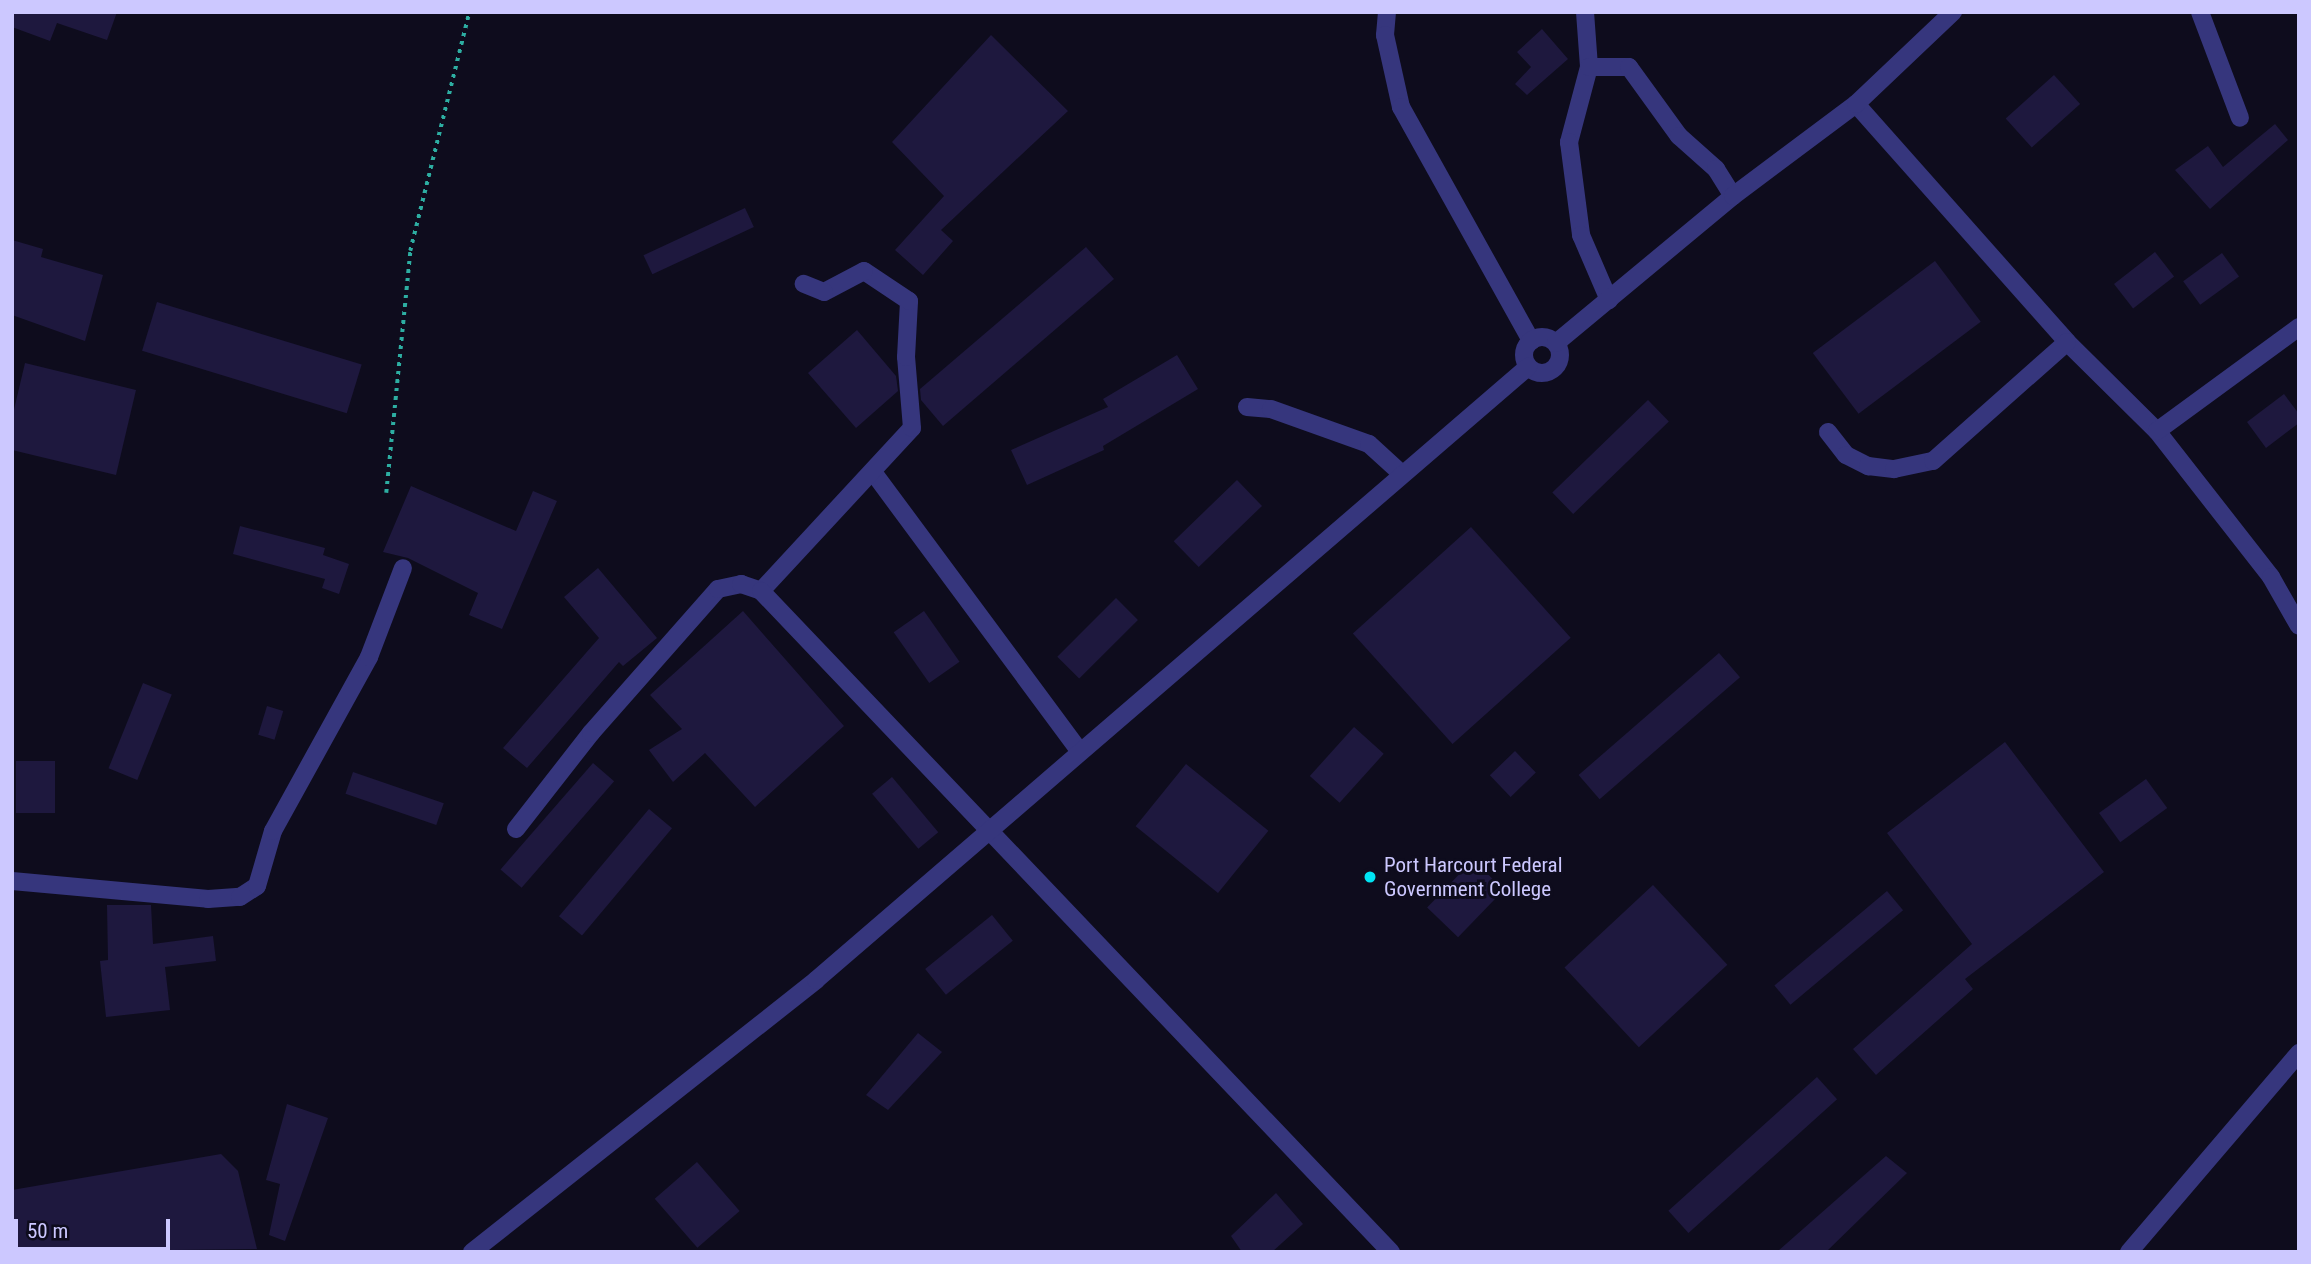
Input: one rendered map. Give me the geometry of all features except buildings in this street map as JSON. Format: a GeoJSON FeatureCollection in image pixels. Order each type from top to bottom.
{"type":"FeatureCollection","features":[{"type":"Feature","properties":{"kind":"street"},"geometry":{"type":"LineString","coordinates":[[1387,12],[1385,35],[1401,107],[1531,341]]}},
{"type":"Feature","properties":{"kind":"street"},"geometry":{"type":"LineString","coordinates":[[1585,12],[1588,67],[1569,142],[1581,235],[1609,300]]}},
{"type":"Feature","properties":{"kind":"street"},"geometry":{"type":"LineString","coordinates":[[1556,343],[1733,197],[1856,104],[1953,12]]}},
{"type":"Feature","properties":{"kind":"street"},"geometry":{"type":"LineString","coordinates":[[2200,12],[2240,118]]}},
{"type":"Feature","properties":{"kind":"street"},"geometry":{"type":"LineString","coordinates":[[1588,67],[1629,67],[1679,136],[1716,169],[1733,197]]}},
{"type":"Feature","properties":{"kind":"street"},"geometry":{"type":"LineString","coordinates":[[1856,104],[2067,342],[2157,431],[2271,578],[2299,626]]}},
{"type":"Feature","properties":{"kind":"street"},"geometry":{"type":"LineString","coordinates":[[761,591],[912,428],[906,357],[909,301],[864,271],[824,292],[804,285]]}},
{"type":"Feature","properties":{"kind":"street"},"geometry":{"type":"LineString","coordinates":[[2157,431],[2299,327]]}},
{"type":"Feature","properties":{"kind":"street"},"geometry":{"type":"LineString","coordinates":[[1544,337],[1556,343],[1560,357],[1554,369],[1541,373],[1528,367],[1524,354],[1531,341],[1544,337]]}},
{"type":"Feature","properties":{"kind":"street"},"geometry":{"type":"LineString","coordinates":[[1828,432],[1846,455],[1868,466],[1894,469],[1933,461],[2067,342]]}},
{"type":"Feature","properties":{"kind":"street"},"geometry":{"type":"LineString","coordinates":[[472,1252],[816,981],[1079,750],[1528,367]]}},
{"type":"Feature","properties":{"kind":"street"},"geometry":{"type":"LineString","coordinates":[[1247,407],[1271,410],[1369,444],[1402,474]]}},
{"type":"Feature","properties":{"kind":"street"},"geometry":{"type":"LineString","coordinates":[[873,472],[1079,750]]}},
{"type":"Feature","properties":{"kind":"street"},"geometry":{"type":"LineString","coordinates":[[12,881],[208,899],[240,897],[257,886],[273,831],[369,657],[402,568]]}},
{"type":"Feature","properties":{"kind":"street"},"geometry":{"type":"LineString","coordinates":[[516,830],[592,733],[718,589],[741,584],[761,591],[990,827],[1391,1252]]}},
{"type":"Feature","properties":{"kind":"street"},"geometry":{"type":"LineString","coordinates":[[2129,1252],[2299,1053]]}},
{"type":"Feature","properties":{"kind":"path"},"geometry":{"type":"LineString","coordinates":[[386,493],[410,251],[469,12]]}},
{"type":"Feature","properties":{"kind":"place","name":"Port Harcourt Federal Government College"},"geometry":{"type":"Point","coordinates":[1370,877]}}]}
